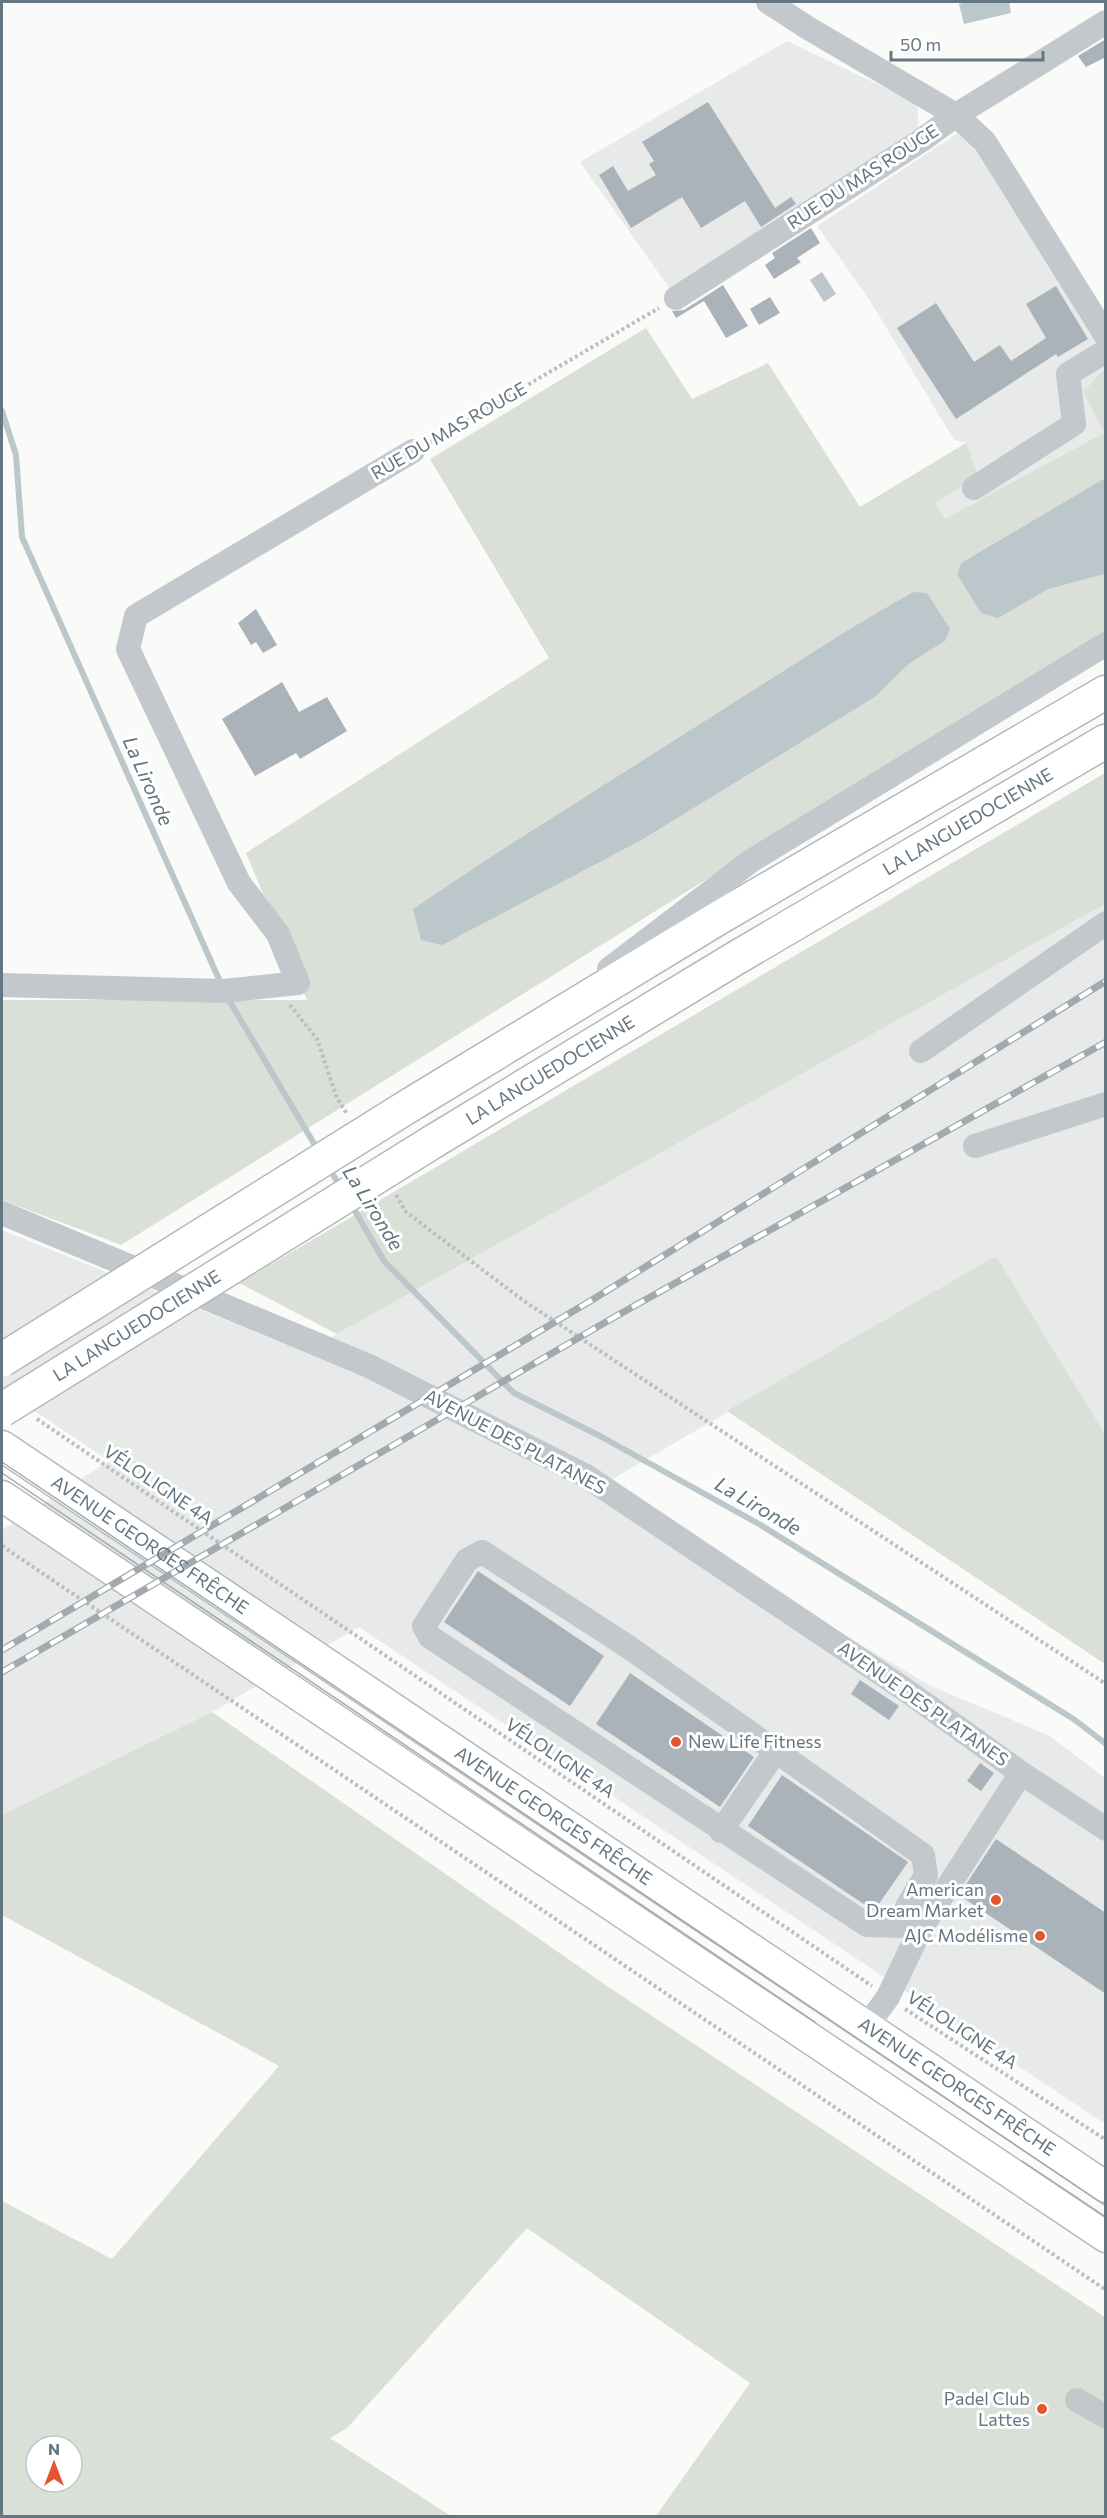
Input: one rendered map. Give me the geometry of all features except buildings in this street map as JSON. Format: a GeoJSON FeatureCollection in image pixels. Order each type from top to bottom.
{"type":"FeatureCollection","features":[{"type":"Feature","properties":{"kind":"highway"},"geometry":{"type":"LineString","coordinates":[[2,1360],[526,1033],[1106,692]]}},
{"type":"Feature","properties":{"kind":"highway","name":"LA LANGUEDOCIENNE"},"geometry":{"type":"LineString","coordinates":[[16,1412],[434,1141],[736,957],[1106,741]]}},
{"type":"Feature","properties":{"kind":"main road","name":"AVENUE GEORGES FRÊCHE"},"geometry":{"type":"LineString","coordinates":[[2,1446],[1106,2187]]}},
{"type":"Feature","properties":{"kind":"main road"},"geometry":{"type":"LineString","coordinates":[[2,1496],[1106,2237]]}},
{"type":"Feature","properties":{"kind":"street"},"geometry":{"type":"LineString","coordinates":[[768,2],[956,115],[985,142],[1106,336]]}},
{"type":"Feature","properties":{"kind":"street","name":"RUE DU MAS ROUGE"},"geometry":{"type":"LineString","coordinates":[[676,298],[922,140],[956,115],[1106,22]]}},
{"type":"Feature","properties":{"kind":"street"},"geometry":{"type":"LineString","coordinates":[[974,489],[1074,424],[1068,374],[1106,351]]}},
{"type":"Feature","properties":{"kind":"street","name":"RUE DU MAS ROUGE"},"geometry":{"type":"LineString","coordinates":[[286,985],[278,934],[239,883],[128,649],[136,616],[413,451]]}},
{"type":"Feature","properties":{"kind":"street"},"geometry":{"type":"LineString","coordinates":[[526,1033],[751,861],[1106,644]]}},
{"type":"Feature","properties":{"kind":"street"},"geometry":{"type":"LineString","coordinates":[[921,1051],[1106,923]]}},
{"type":"Feature","properties":{"kind":"street"},"geometry":{"type":"LineString","coordinates":[[2,985],[224,991],[286,985]]}},
{"type":"Feature","properties":{"kind":"street"},"geometry":{"type":"LineString","coordinates":[[975,1146],[1106,1104]]}},
{"type":"Feature","properties":{"kind":"street","name":"AVENUE DES PLATANES"},"geometry":{"type":"LineString","coordinates":[[2,1213],[369,1366],[586,1476],[908,1691],[1021,1773],[1106,1829]]}},
{"type":"Feature","properties":{"kind":"street"},"geometry":{"type":"LineString","coordinates":[[906,1907],[926,1875],[923,1855],[627,1646],[482,1552],[467,1560],[424,1626],[430,1637],[721,1831],[867,1925],[904,1926],[920,1930]]}},
{"type":"Feature","properties":{"kind":"street"},"geometry":{"type":"LineString","coordinates":[[721,1831],[775,1752]]}},
{"type":"Feature","properties":{"kind":"street"},"geometry":{"type":"LineString","coordinates":[[867,2026],[888,1997],[907,1952],[920,1930],[1021,1773]]}},
{"type":"Feature","properties":{"kind":"street"},"geometry":{"type":"LineString","coordinates":[[1077,2400],[1106,2417]]}},
{"type":"Feature","properties":{"kind":"path","name":"RUE DU MAS ROUGE"},"geometry":{"type":"LineString","coordinates":[[413,451],[676,298]]}},
{"type":"Feature","properties":{"kind":"path"},"geometry":{"type":"LineString","coordinates":[[286,985],[317,1039],[337,1098],[348,1117]]}},
{"type":"Feature","properties":{"kind":"path"},"geometry":{"type":"LineString","coordinates":[[394,1193],[406,1212],[524,1301],[1106,1683]]}},
{"type":"Feature","properties":{"kind":"path","name":"VÉLOLIGNE 4A"},"geometry":{"type":"LineString","coordinates":[[16,1412],[888,1997],[1106,2140]]}},
{"type":"Feature","properties":{"kind":"path"},"geometry":{"type":"LineString","coordinates":[[2,1546],[1106,2290]]}},
{"type":"Feature","properties":{"kind":"shaded area"},"geometry":{"type":"Polygon","coordinates":[[[1009,2],[1011,13],[964,24],[959,4],[1009,2]]]}},
{"type":"Feature","properties":{"kind":"shaded area"},"geometry":{"type":"Polygon","coordinates":[[[787,41],[917,103],[919,135],[677,299],[580,162],[787,41]]]}},
{"type":"Feature","properties":{"kind":"shaded area"},"geometry":{"type":"Polygon","coordinates":[[[958,133],[982,148],[1105,350],[1105,368],[1083,392],[1104,433],[945,520],[936,503],[966,443],[954,440],[869,299],[817,226],[958,133]]]}},
{"type":"Feature","properties":{"kind":"shaded area"},"geometry":{"type":"Polygon","coordinates":[[[822,272],[836,294],[824,302],[810,280],[822,272]]]}},
{"type":"Feature","properties":{"kind":"shaded area"},"geometry":{"type":"Polygon","coordinates":[[[646,328],[692,399],[768,363],[860,507],[966,443],[978,475],[936,503],[945,519],[1104,433],[1083,392],[1105,368],[1105,478],[961,563],[957,573],[998,618],[1049,589],[1105,574],[1105,633],[121,1245],[2,1200],[2,1000],[307,1000],[246,853],[549,658],[430,459],[646,328]],[[913,592],[851,628],[495,854],[413,910],[645,838],[875,697],[910,663],[945,641],[913,592]]]}},
{"type":"Feature","properties":{"kind":"shaded area"},"geometry":{"type":"Polygon","coordinates":[[[1105,478],[1105,574],[1049,589],[998,618],[981,613],[957,574],[961,563],[1105,478]]]}},
{"type":"Feature","properties":{"kind":"shaded area"},"geometry":{"type":"Polygon","coordinates":[[[913,592],[927,593],[950,629],[945,641],[910,663],[875,697],[645,838],[442,945],[421,940],[413,909],[495,854],[851,628],[913,592]]]}},
{"type":"Feature","properties":{"kind":"shaded area"},"geometry":{"type":"Polygon","coordinates":[[[1105,773],[1105,904],[337,1334],[239,1283],[1105,773]]]}},
{"type":"Feature","properties":{"kind":"shaded area"},"geometry":{"type":"Polygon","coordinates":[[[1105,904],[1105,1434],[996,1256],[597,1488],[929,1685],[1050,1736],[1105,1778],[1105,2124],[359,1627],[212,1712],[2,1815],[2,1530],[109,1461],[2,1389],[2,1230],[305,1352],[1105,904]]]}},
{"type":"Feature","properties":{"kind":"shaded area"},"geometry":{"type":"Polygon","coordinates":[[[996,1256],[1105,1434],[1105,1664],[727,1411],[996,1256]]]}},
{"type":"Feature","properties":{"kind":"shaded area"},"geometry":{"type":"Polygon","coordinates":[[[212,1712],[610,1988],[1105,2317],[1105,2516],[656,2516],[750,2383],[527,2228],[347,2428],[330,2438],[451,2516],[2,2516],[2,2201],[112,2259],[279,2066],[2,1915],[2,1815],[212,1712]]]}},
{"type":"Feature","properties":{"kind":"waterway","name":"La Lironde"},"geometry":{"type":"LineString","coordinates":[[2,411],[16,455],[22,537],[222,986]]}},
{"type":"Feature","properties":{"kind":"waterway","name":"La Lironde"},"geometry":{"type":"LineString","coordinates":[[226,995],[319,1152]]}},
{"type":"Feature","properties":{"kind":"waterway","name":"La Lironde"},"geometry":{"type":"LineString","coordinates":[[329,1168],[341,1188]]}},
{"type":"Feature","properties":{"kind":"waterway","name":"La Lironde"},"geometry":{"type":"LineString","coordinates":[[351,1204],[384,1261],[514,1393],[600,1436],[759,1524],[1075,1720],[1106,1744]]}},
{"type":"Feature","properties":{"kind":"tram line"},"geometry":{"type":"LineString","coordinates":[[2,1462],[1106,2206]]}},
{"type":"Feature","properties":{"kind":"tram line"},"geometry":{"type":"LineString","coordinates":[[2,1473],[815,2022]]}},
{"type":"Feature","properties":{"kind":"tram line"},"geometry":{"type":"LineString","coordinates":[[1022,2161],[1106,2217]]}},
{"type":"Feature","properties":{"kind":"railway"},"geometry":{"type":"LineString","coordinates":[[2,1650],[592,1300],[1106,981]]}},
{"type":"Feature","properties":{"kind":"railway"},"geometry":{"type":"LineString","coordinates":[[2,1672],[611,1319],[1106,1042]]}},
{"type":"Feature","properties":{"kind":"place","name":"New Life Fitness"},"geometry":{"type":"Point","coordinates":[676,1742]}},
{"type":"Feature","properties":{"kind":"place","name":"American Dream Market"},"geometry":{"type":"Point","coordinates":[996,1900]}},
{"type":"Feature","properties":{"kind":"place","name":"AJC Modélisme"},"geometry":{"type":"Point","coordinates":[1040,1936]}},
{"type":"Feature","properties":{"kind":"place","name":"Padel Club Lattes"},"geometry":{"type":"Point","coordinates":[1042,2409]}}]}
